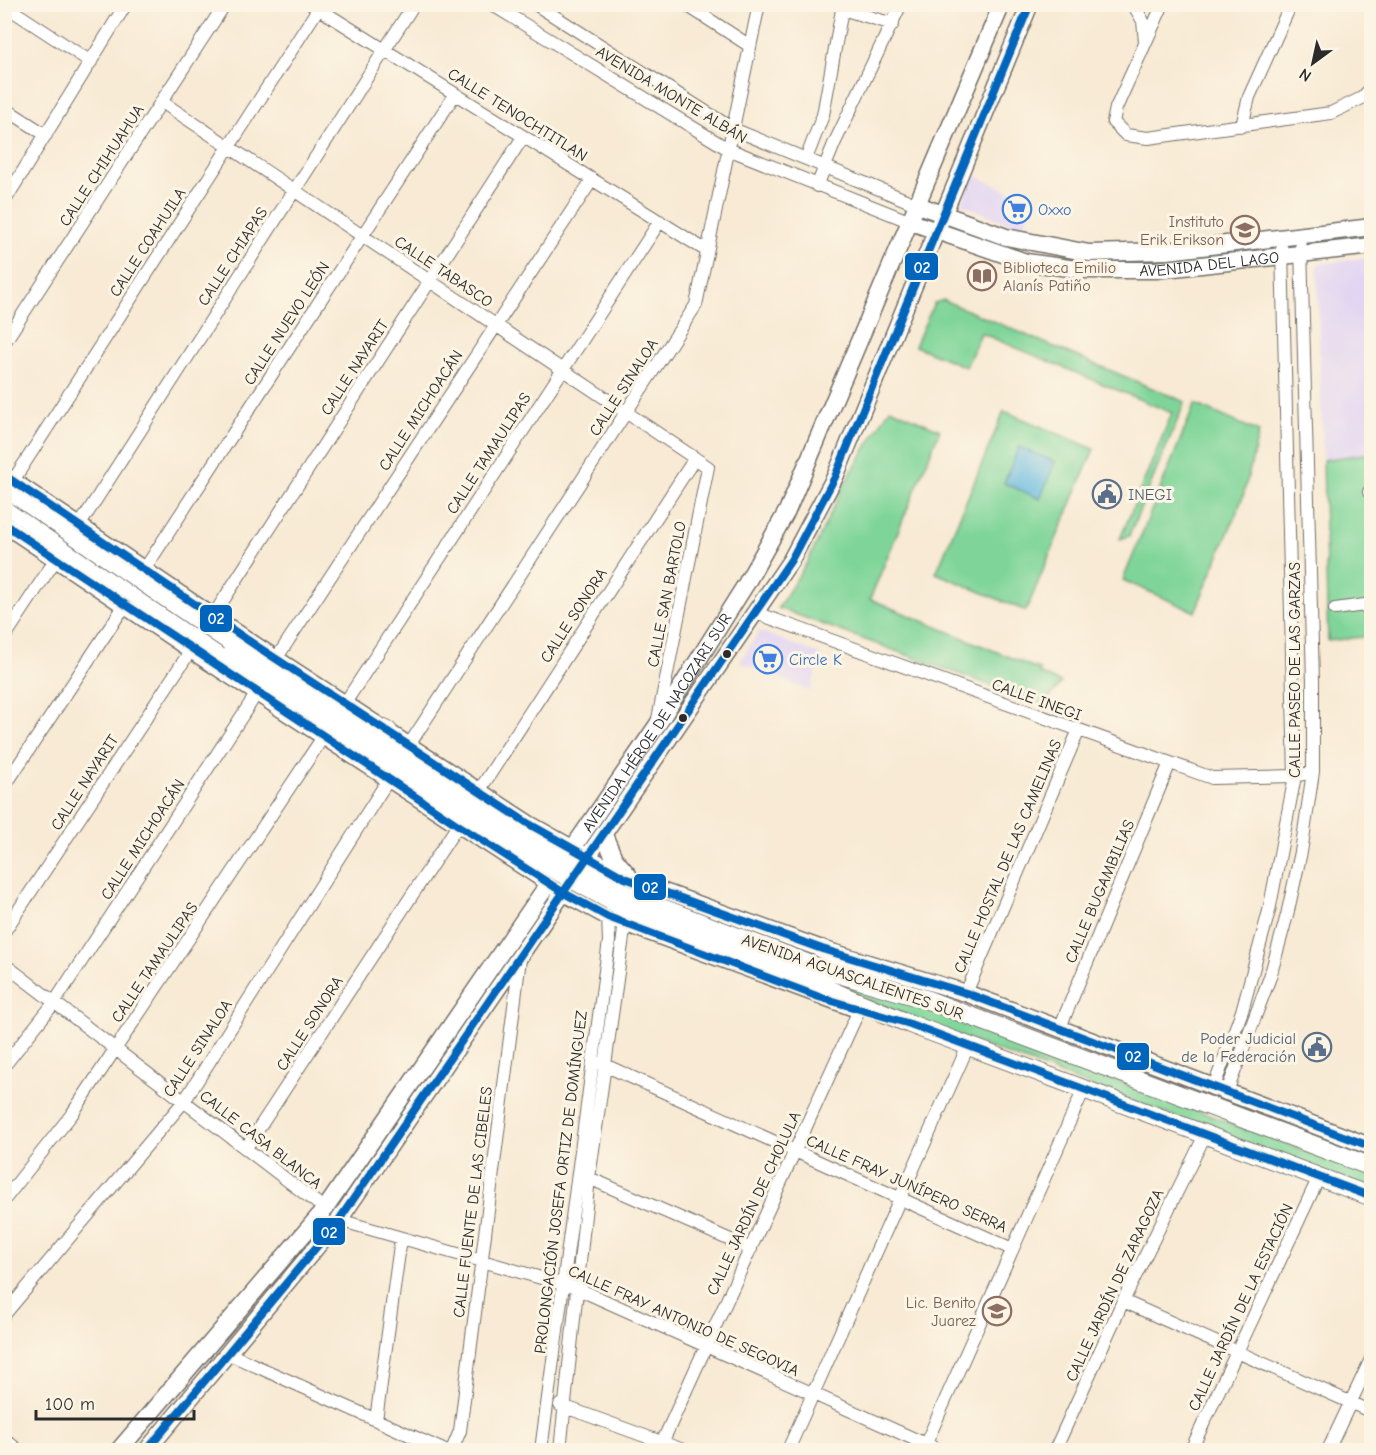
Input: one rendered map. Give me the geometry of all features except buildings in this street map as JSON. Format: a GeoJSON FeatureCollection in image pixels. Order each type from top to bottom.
{"type":"FeatureCollection","features":[{"type":"Feature","properties":{"kind":"main road","name":"AVENIDA AGUASCALIENTES SUR"},"geometry":{"type":"LineString","coordinates":[[7,484],[224,647]]}},
{"type":"Feature","properties":{"kind":"main road","name":"AVENIDA AGUASCALIENTES SUR"},"geometry":{"type":"LineString","coordinates":[[4,503],[397,761],[625,894],[818,976],[910,1024],[1371,1197]]}},
{"type":"Feature","properties":{"kind":"main road"},"geometry":{"type":"LineString","coordinates":[[352,756],[320,728],[315,708],[339,707],[388,731]]}},
{"type":"Feature","properties":{"kind":"main road"},"geometry":{"type":"LineString","coordinates":[[822,949],[925,999]]}},
{"type":"Feature","properties":{"kind":"main road","name":"AVENIDA AGUASCALIENTES SUR"},"geometry":{"type":"LineString","coordinates":[[818,976],[925,999],[1220,1098],[1371,1167]]}},
{"type":"Feature","properties":{"kind":"street"},"geometry":{"type":"LineString","coordinates":[[4,202],[126,4]]}},
{"type":"Feature","properties":{"kind":"street","name":"CALLE CHIHUAHUA"},"geometry":{"type":"LineString","coordinates":[[4,343],[225,4]]}},
{"type":"Feature","properties":{"kind":"street","name":"CALLE CHIAPAS"},"geometry":{"type":"LineString","coordinates":[[79,526],[414,4]]}},
{"type":"Feature","properties":{"kind":"street","name":"AVENIDA MONTE ALBÁN"},"geometry":{"type":"LineString","coordinates":[[491,4],[729,149],[911,222]]}},
{"type":"Feature","properties":{"kind":"street","name":"AVENIDA MONTE ALBÁN"},"geometry":{"type":"LineString","coordinates":[[535,4],[733,129],[918,205]]}},
{"type":"Feature","properties":{"kind":"street"},"geometry":{"type":"LineString","coordinates":[[685,4],[750,46]]}},
{"type":"Feature","properties":{"kind":"street","name":"CALLE SINALOA"},"geometry":{"type":"LineString","coordinates":[[4,1314],[185,1100],[397,761],[696,305],[759,4]]}},
{"type":"Feature","properties":{"kind":"street"},"geometry":{"type":"LineString","coordinates":[[817,186],[901,4]]}},
{"type":"Feature","properties":{"kind":"street","name":"AVENIDA HÉROE DE NACOZARI SUR"},"geometry":{"type":"LineString","coordinates":[[119,1450],[325,1209],[656,728],[746,584],[787,511],[1002,4]]}},
{"type":"Feature","properties":{"kind":"street"},"geometry":{"type":"LineString","coordinates":[[1133,4],[1143,21],[1145,44]]}},
{"type":"Feature","properties":{"kind":"street"},"geometry":{"type":"LineString","coordinates":[[1163,4],[1116,108],[1113,122],[1126,135],[1148,138],[1331,113],[1362,98],[1371,87]]}},
{"type":"Feature","properties":{"kind":"street"},"geometry":{"type":"LineString","coordinates":[[1242,126],[1250,97],[1291,4]]}},
{"type":"Feature","properties":{"kind":"street"},"geometry":{"type":"LineString","coordinates":[[4,5],[91,62]]}},
{"type":"Feature","properties":{"kind":"street","name":"AVENIDA HÉROE DE NACOZARI SUR"},"geometry":{"type":"LineString","coordinates":[[151,1449],[227,1353],[339,1220],[791,560],[835,477],[1030,5]]}},
{"type":"Feature","properties":{"kind":"street","name":"CALLE TENOCHTITLAN"},"geometry":{"type":"LineString","coordinates":[[314,7],[707,251]]}},
{"type":"Feature","properties":{"kind":"street","name":"CALLE COAHUILA"},"geometry":{"type":"LineString","coordinates":[[7,484],[229,146],[314,7]]}},
{"type":"Feature","properties":{"kind":"street"},"geometry":{"type":"LineString","coordinates":[[807,159],[823,116],[843,7],[893,24]]}},
{"type":"Feature","properties":{"kind":"street","name":"CALLE NUEVO LEÓN"},"geometry":{"type":"LineString","coordinates":[[144,570],[454,94]]}},
{"type":"Feature","properties":{"kind":"street","name":"CALLE TABASCO"},"geometry":{"type":"LineString","coordinates":[[162,102],[708,467]]}},
{"type":"Feature","properties":{"kind":"street"},"geometry":{"type":"LineString","coordinates":[[4,108],[46,135]]}},
{"type":"Feature","properties":{"kind":"street"},"geometry":{"type":"LineString","coordinates":[[823,116],[846,121]]}},
{"type":"Feature","properties":{"kind":"street","name":"CALLE NAYARIT"},"geometry":{"type":"LineString","coordinates":[[213,615],[523,136]]}},
{"type":"Feature","properties":{"kind":"street","name":"CALLE MICHOACÁN"},"geometry":{"type":"LineString","coordinates":[[276,659],[592,180]]}},
{"type":"Feature","properties":{"kind":"street","name":"AVENIDA DEL LAGO"},"geometry":{"type":"LineString","coordinates":[[918,205],[1006,237],[1089,253],[1167,251],[1371,227]]}},
{"type":"Feature","properties":{"kind":"street","name":"CALLE TAMAULIPAS"},"geometry":{"type":"LineString","coordinates":[[345,703],[660,222]]}},
{"type":"Feature","properties":{"kind":"street","name":"AVENIDA DEL LAGO"},"geometry":{"type":"LineString","coordinates":[[911,222],[1026,262],[1083,270],[1156,270],[1371,246]]}},
{"type":"Feature","properties":{"kind":"street","name":"CALLE PASEO DE LAS GARZAS"},"geometry":{"type":"LineString","coordinates":[[1220,1098],[1266,988],[1287,915],[1301,852],[1313,772],[1313,681],[1300,234]]}},
{"type":"Feature","properties":{"kind":"street","name":"CALLE PASEO DE LAS GARZAS"},"geometry":{"type":"LineString","coordinates":[[1220,1098],[1269,911],[1294,776],[1281,236]]}},
{"type":"Feature","properties":{"kind":"street","name":"CALLE SONORA"},"geometry":{"type":"LineString","coordinates":[[478,791],[695,458]]}},
{"type":"Feature","properties":{"kind":"street","name":"CALLE SAN BARTOLO"},"geometry":{"type":"LineString","coordinates":[[656,728],[708,467]]}},
{"type":"Feature","properties":{"kind":"street","name":"AVENIDA AGUASCALIENTES SUR"},"geometry":{"type":"LineString","coordinates":[[7,484],[79,526],[276,659],[388,731],[397,761],[458,825],[564,893],[608,917],[859,1010],[910,1024]]}},
{"type":"Feature","properties":{"kind":"street","name":"AVENIDA AGUASCALIENTES SUR"},"geometry":{"type":"LineString","coordinates":[[4,524],[352,756],[397,761],[478,791],[587,859],[625,878],[822,949],[966,993],[1220,1098],[1371,1147]]}},
{"type":"Feature","properties":{"kind":"street"},"geometry":{"type":"LineString","coordinates":[[4,638],[56,559]]}},
{"type":"Feature","properties":{"kind":"street"},"geometry":{"type":"LineString","coordinates":[[1335,609],[1371,604]]}},
{"type":"Feature","properties":{"kind":"street"},"geometry":{"type":"LineString","coordinates":[[4,787],[125,605]]}},
{"type":"Feature","properties":{"kind":"street","name":"CALLE INEGI"},"geometry":{"type":"LineString","coordinates":[[756,613],[1169,765],[1212,778],[1294,776],[1313,772]]}},
{"type":"Feature","properties":{"kind":"street","name":"CALLE NAYARIT"},"geometry":{"type":"LineString","coordinates":[[4,932],[191,650]]}},
{"type":"Feature","properties":{"kind":"street","name":"CALLE MICHOACÁN"},"geometry":{"type":"LineString","coordinates":[[4,1066],[54,1003],[257,693]]}},
{"type":"Feature","properties":{"kind":"street","name":"CALLE HOSTAL DE LAS CAMELINAS"},"geometry":{"type":"LineString","coordinates":[[966,993],[1078,732]]}},
{"type":"Feature","properties":{"kind":"street","name":"CALLE TAMAULIPAS"},"geometry":{"type":"LineString","coordinates":[[4,1200],[69,1119],[323,737]]}},
{"type":"Feature","properties":{"kind":"street","name":"CALLE BUGAMBILIAS"},"geometry":{"type":"LineString","coordinates":[[1059,1030],[1169,765]]}},
{"type":"Feature","properties":{"kind":"street","name":"CALLE SONORA"},"geometry":{"type":"LineString","coordinates":[[246,1148],[458,825]]}},
{"type":"Feature","properties":{"kind":"street"},"geometry":{"type":"LineString","coordinates":[[530,872],[542,871],[554,857],[554,844],[548,835]]}},
{"type":"Feature","properties":{"kind":"street"},"geometry":{"type":"LineString","coordinates":[[604,835],[618,865],[630,877],[645,885]]}},
{"type":"Feature","properties":{"kind":"street"},"geometry":{"type":"LineString","coordinates":[[608,917],[602,907],[602,896],[607,884],[614,878],[625,878]]}},
{"type":"Feature","properties":{"kind":"street","name":"PROLONGACIÓN JOSEFA ORTIZ DE DOMÍNGUEZ"},"geometry":{"type":"LineString","coordinates":[[541,1450],[609,941],[608,917]]}},
{"type":"Feature","properties":{"kind":"street","name":"PROLONGACIÓN JOSEFA ORTIZ DE DOMÍNGUEZ"},"geometry":{"type":"LineString","coordinates":[[560,1450],[589,1178],[625,923]]}},
{"type":"Feature","properties":{"kind":"street","name":"CALLE FUENTE DE LAS CIBELES"},"geometry":{"type":"LineString","coordinates":[[452,1450],[460,1431],[520,957]]}},
{"type":"Feature","properties":{"kind":"street","name":"CALLE CASA BLANCA"},"geometry":{"type":"LineString","coordinates":[[4,964],[325,1209]]}},
{"type":"Feature","properties":{"kind":"street","name":"CALLE JARDÍN DE CHOLULA"},"geometry":{"type":"LineString","coordinates":[[662,1443],[859,1010]]}},
{"type":"Feature","properties":{"kind":"street"},"geometry":{"type":"LineString","coordinates":[[788,1450],[968,1046]]}},
{"type":"Feature","properties":{"kind":"street","name":"CALLE FRAY JUNÍPERO SERRA"},"geometry":{"type":"LineString","coordinates":[[592,1059],[1012,1249]]}},
{"type":"Feature","properties":{"kind":"street"},"geometry":{"type":"LineString","coordinates":[[925,1448],[1084,1089]]}},
{"type":"Feature","properties":{"kind":"street","name":"CALLE JARDÍN DE ZARAGOZA"},"geometry":{"type":"LineString","coordinates":[[1055,1450],[1205,1135]]}},
{"type":"Feature","properties":{"kind":"street","name":"CALLE JARDÍN DE LA ESTACIÓN"},"geometry":{"type":"LineString","coordinates":[[1191,1450],[1319,1177]]}},
{"type":"Feature","properties":{"kind":"street"},"geometry":{"type":"LineString","coordinates":[[589,1178],[751,1249]]}},
{"type":"Feature","properties":{"kind":"street"},"geometry":{"type":"LineString","coordinates":[[303,1263],[304,1252],[327,1222],[325,1209]]}},
{"type":"Feature","properties":{"kind":"street","name":"CALLE FRAY ANTONIO DE SEGOVIA"},"geometry":{"type":"LineString","coordinates":[[339,1220],[576,1288],[813,1394],[925,1448],[939,1450]]}},
{"type":"Feature","properties":{"kind":"street"},"geometry":{"type":"LineString","coordinates":[[376,1420],[401,1238]]}},
{"type":"Feature","properties":{"kind":"street"},"geometry":{"type":"LineString","coordinates":[[1124,1301],[1371,1412]]}},
{"type":"Feature","properties":{"kind":"street"},"geometry":{"type":"LineString","coordinates":[[227,1353],[443,1450]]}},
{"type":"Feature","properties":{"kind":"street"},"geometry":{"type":"LineString","coordinates":[[1328,1450],[1371,1357]]}},
{"type":"Feature","properties":{"kind":"street"},"geometry":{"type":"LineString","coordinates":[[549,1402],[683,1450]]}},
{"type":"Feature","properties":{"kind":"street"},"geometry":{"type":"LineString","coordinates":[[4,1439],[18,1450]]}},
{"type":"Feature","properties":{"kind":"shaded area"},"geometry":{"type":"Polygon","coordinates":[[[973,175],[1034,202],[1024,227],[1008,223],[962,204],[973,175]]]}},
{"type":"Feature","properties":{"kind":"shaded area"},"geometry":{"type":"Polygon","coordinates":[[[1371,257],[1371,453],[1323,460],[1317,264],[1371,257]]]}},
{"type":"Feature","properties":{"kind":"shaded area"},"geometry":{"type":"Polygon","coordinates":[[[759,631],[821,655],[810,691],[740,662],[759,631]]]}},
{"type":"Feature","properties":{"kind":"green space"},"geometry":{"type":"Polygon","coordinates":[[[943,300],[1185,402],[1129,536],[1120,539],[1172,413],[981,333],[966,367],[915,346],[934,303],[943,300]]]}},
{"type":"Feature","properties":{"kind":"green space"},"geometry":{"type":"Polygon","coordinates":[[[1195,404],[1259,432],[1243,497],[1195,612],[1123,580],[1195,404]]]}},
{"type":"Feature","properties":{"kind":"green space"},"geometry":{"type":"Polygon","coordinates":[[[890,408],[940,430],[870,599],[1040,670],[1039,673],[1061,683],[1044,705],[778,608],[808,561],[845,483],[890,408]]]}},
{"type":"Feature","properties":{"kind":"green space"},"geometry":{"type":"Polygon","coordinates":[[[1004,411],[1094,449],[1026,611],[936,573],[1004,411]]]}},
{"type":"Feature","properties":{"kind":"green space"},"geometry":{"type":"Polygon","coordinates":[[[1371,453],[1371,636],[1328,641],[1323,460],[1371,453]]]}},
{"type":"Feature","properties":{"kind":"green space"},"geometry":{"type":"Polygon","coordinates":[[[817,976],[916,1004],[1371,1176],[1371,1190],[904,1016],[817,976]]]}},
{"type":"Feature","properties":{"kind":"water"},"geometry":{"type":"Polygon","coordinates":[[[1019,447],[1055,462],[1040,499],[1004,483],[1019,447]]]}},
{"type":"Feature","properties":{"kind":"transit line","name":"02"},"geometry":{"type":"LineString","coordinates":[[147,1450],[339,1220],[791,560],[835,477],[1030,4]]}},
{"type":"Feature","properties":{"kind":"transit line","name":"02"},"geometry":{"type":"LineString","coordinates":[[4,475],[258,647],[529,824],[625,878],[822,949],[966,993],[1372,1147]]}},
{"type":"Feature","properties":{"kind":"transit line","name":"02"},"geometry":{"type":"LineString","coordinates":[[4,524],[458,825],[564,893],[608,917],[819,997],[910,1024],[1372,1197]]}},
{"type":"Feature","properties":{"kind":"place","name":"Oxxo"},"geometry":{"type":"Point","coordinates":[1017,209]}},
{"type":"Feature","properties":{"kind":"place","name":"Instituto Erik Erikson"},"geometry":{"type":"Point","coordinates":[1245,230]}},
{"type":"Feature","properties":{"kind":"place","name":"Biblioteca Emilio Alanís Patiño"},"geometry":{"type":"Point","coordinates":[982,276]}},
{"type":"Feature","properties":{"kind":"place","name":"INEGI"},"geometry":{"type":"Point","coordinates":[1107,494]}},
{"type":"Feature","properties":{"kind":"place","name":"Circle K"},"geometry":{"type":"Point","coordinates":[768,659]}},
{"type":"Feature","properties":{"kind":"place","name":"Poder Judicial de la Federación"},"geometry":{"type":"Point","coordinates":[1317,1047]}},
{"type":"Feature","properties":{"kind":"place","name":"Lic. Benito Juarez"},"geometry":{"type":"Point","coordinates":[997,1311]}}]}
